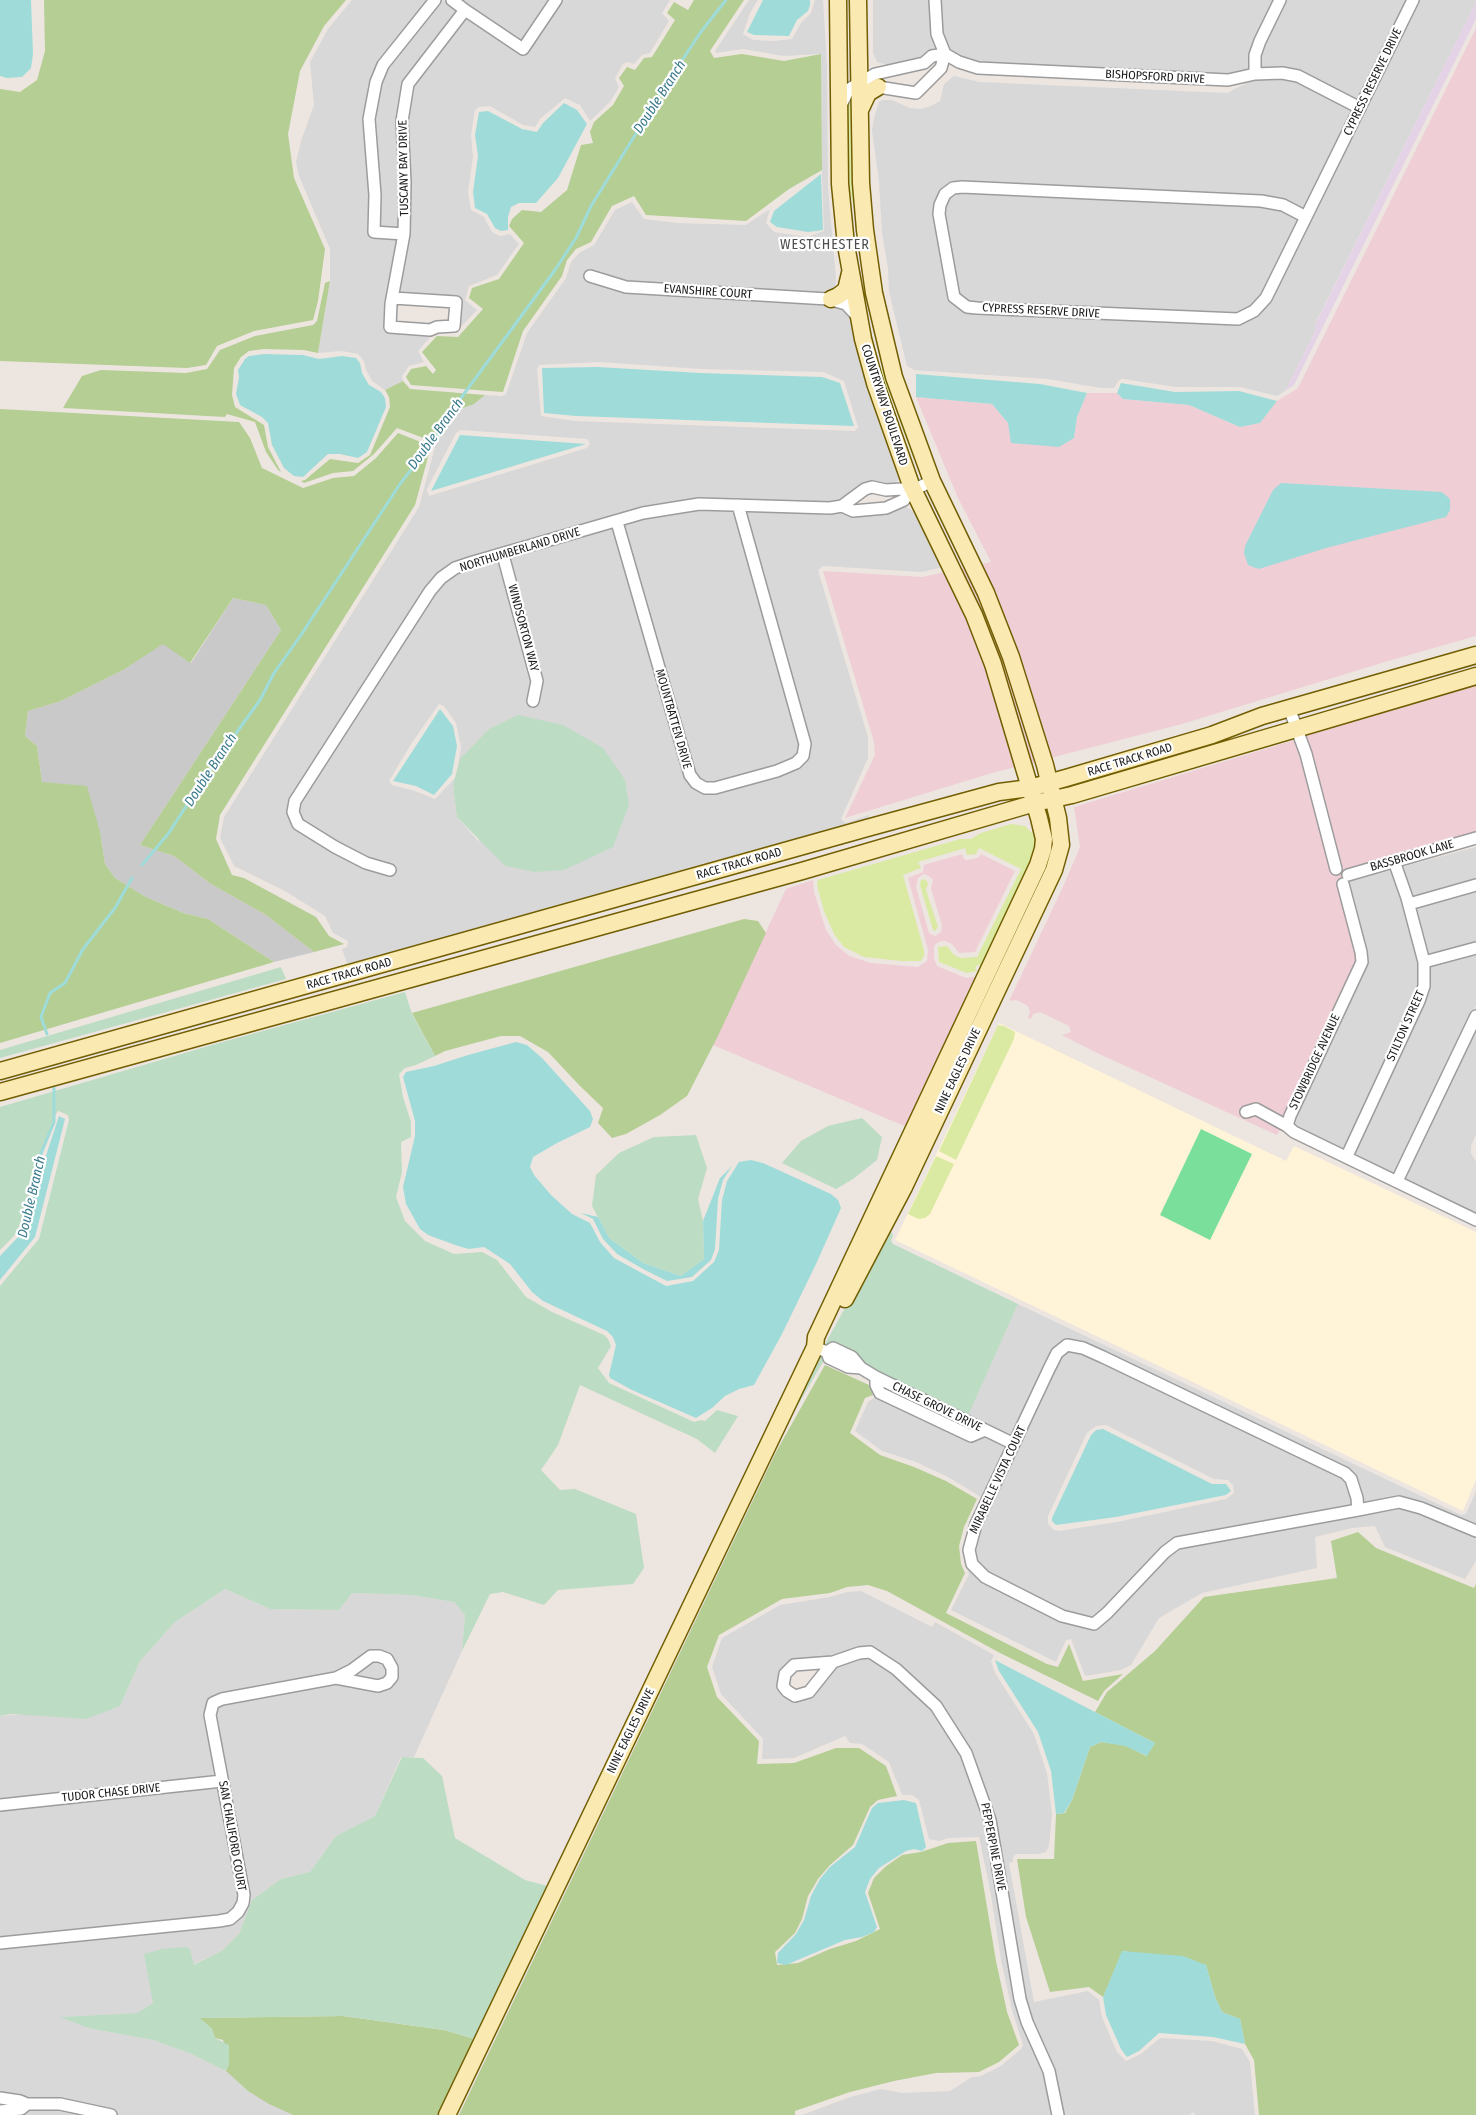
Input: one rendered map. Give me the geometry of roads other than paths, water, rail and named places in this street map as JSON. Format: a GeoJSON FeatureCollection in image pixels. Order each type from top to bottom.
{"type":"FeatureCollection","features":[{"type":"Feature","properties":{"kind":"street","name":"TUSCANY BAY DRIVE"},"geometry":{"type":"LineString","coordinates":[[404,234],[374,232],[375,195],[369,119],[376,82],[383,65],[436,0]]}},
{"type":"Feature","properties":{"kind":"street"},"geometry":{"type":"LineString","coordinates":[[452,0],[523,49],[556,0]]}},
{"type":"Feature","properties":{"kind":"street","name":"COUNTRYWAY BOULEVARD"},"geometry":{"type":"LineString","coordinates":[[838,0],[840,184],[854,296],[869,362],[911,491],[974,615],[993,664],[1032,795]]}},
{"type":"Feature","properties":{"kind":"street"},"geometry":{"type":"LineString","coordinates":[[845,0],[848,65],[860,82]]}},
{"type":"Feature","properties":{"kind":"street","name":"COUNTRYWAY BOULEVARD"},"geometry":{"type":"LineString","coordinates":[[858,0],[861,183],[872,277],[898,389],[932,482],[988,598],[1025,696],[1049,783]]}},
{"type":"Feature","properties":{"kind":"street"},"geometry":{"type":"LineString","coordinates":[[860,53],[866,66],[877,80],[916,93],[941,68],[945,54],[937,34],[935,0]]}},
{"type":"Feature","properties":{"kind":"street"},"geometry":{"type":"LineString","coordinates":[[1255,74],[1255,55],[1280,0]]}},
{"type":"Feature","properties":{"kind":"street","name":"CYPRESS RESERVE DRIVE"},"geometry":{"type":"LineString","coordinates":[[1306,218],[1283,205],[1261,201],[962,187],[953,188],[945,194],[940,205],[939,214],[951,290],[954,297],[966,307],[1224,320],[1238,319],[1254,311],[1266,298],[1306,218],[1413,0]]}},
{"type":"Feature","properties":{"kind":"street","name":"TUSCANY BAY DRIVE"},"geometry":{"type":"LineString","coordinates":[[393,298],[456,302],[454,326],[437,327],[430,330],[390,327],[391,304],[404,234],[405,182],[402,121],[408,84],[465,10]]}},
{"type":"Feature","properties":{"kind":"street"},"geometry":{"type":"LineString","coordinates":[[840,109],[849,89],[860,82],[877,80],[924,63],[932,56],[945,54]]}},
{"type":"Feature","properties":{"kind":"street","name":"BISHOPSFORD DRIVE"},"geometry":{"type":"LineString","coordinates":[[945,54],[959,62],[978,68],[1228,80],[1255,74],[1282,73],[1298,76],[1360,108]]}},
{"type":"Feature","properties":{"kind":"street"},"geometry":{"type":"LineString","coordinates":[[860,113],[865,97],[877,80]]}},
{"type":"Feature","properties":{"kind":"street"},"geometry":{"type":"LineString","coordinates":[[829,299],[838,296],[846,290],[850,271]]}},
{"type":"Feature","properties":{"kind":"street","name":"EVANSHIRE COURT"},"geometry":{"type":"LineString","coordinates":[[590,276],[626,287],[829,299],[854,296]]}},
{"type":"Feature","properties":{"kind":"street"},"geometry":{"type":"LineString","coordinates":[[872,277],[866,288],[854,296],[863,303],[870,314],[885,368],[898,389]]}},
{"type":"Feature","properties":{"kind":"street","name":"EVANSHIRE COURT"},"geometry":{"type":"LineString","coordinates":[[829,299],[846,304],[859,319]]}},
{"type":"Feature","properties":{"kind":"street"},"geometry":{"type":"LineString","coordinates":[[869,362],[887,397],[910,461],[914,467],[932,482]]}},
{"type":"Feature","properties":{"kind":"street","name":"NORTHUMBERLAND DRIVE"},"geometry":{"type":"LineString","coordinates":[[842,506],[853,511],[886,508],[904,500],[911,491],[932,482]]}},
{"type":"Feature","properties":{"kind":"street","name":"NORTHUMBERLAND DRIVE"},"geometry":{"type":"LineString","coordinates":[[390,870],[366,863],[335,847],[298,824],[293,812],[295,802],[430,591],[441,578],[455,568],[643,513],[699,504],[830,508],[842,506],[872,487],[886,490],[902,489],[911,491]]}},
{"type":"Feature","properties":{"kind":"street"},"geometry":{"type":"LineString","coordinates":[[911,491],[922,492],[930,499],[972,578],[988,598]]}},
{"type":"Feature","properties":{"kind":"street","name":"MOUNTBATTEN DRIVE"},"geometry":{"type":"LineString","coordinates":[[617,522],[690,775],[696,784],[705,788],[715,788],[796,764],[802,756],[804,744],[738,505]]}},
{"type":"Feature","properties":{"kind":"street","name":"WINDSORTON WAY"},"geometry":{"type":"LineString","coordinates":[[503,555],[537,681],[534,701]]}},
{"type":"Feature","properties":{"kind":"street","name":"RACE TRACK ROAD"},"geometry":{"type":"LineString","coordinates":[[0,1092],[802,870],[1032,795],[1049,783],[1212,735],[1289,708],[1476,655]]}},
{"type":"Feature","properties":{"kind":"street","name":"RACE TRACK ROAD"},"geometry":{"type":"LineString","coordinates":[[0,1071],[999,792],[1053,799],[1476,676]]}},
{"type":"Feature","properties":{"kind":"street"},"geometry":{"type":"LineString","coordinates":[[1289,708],[1306,754],[1336,869]]}},
{"type":"Feature","properties":{"kind":"street","name":"NINE EAGLES DRIVE"},"geometry":{"type":"LineString","coordinates":[[447,2115],[821,1349],[822,1341],[884,1210],[1054,870],[1061,844],[1049,783]]}},
{"type":"Feature","properties":{"kind":"street","name":"NINE EAGLES DRIVE"},"geometry":{"type":"LineString","coordinates":[[884,1210],[1042,855],[1044,839],[1032,795]]}},
{"type":"Feature","properties":{"kind":"street"},"geometry":{"type":"LineString","coordinates":[[770,856],[793,864],[802,870],[820,856],[859,842],[866,834],[866,828]]}},
{"type":"Feature","properties":{"kind":"street","name":"BASSBROOK LANE"},"geometry":{"type":"LineString","coordinates":[[1345,879],[1394,861],[1476,838]]}},
{"type":"Feature","properties":{"kind":"street","name":"STILTON STREET"},"geometry":{"type":"LineString","coordinates":[[1347,1156],[1419,1001],[1424,986],[1424,962],[1409,904],[1394,861]]}},
{"type":"Feature","properties":{"kind":"street","name":"STOWBRIDGE AVENUE"},"geometry":{"type":"LineString","coordinates":[[1345,879],[1362,952],[1362,962],[1287,1126],[1294,1132],[1476,1220]]}},
{"type":"Feature","properties":{"kind":"street"},"geometry":{"type":"LineString","coordinates":[[1409,904],[1476,886]]}},
{"type":"Feature","properties":{"kind":"street"},"geometry":{"type":"LineString","coordinates":[[1424,962],[1476,948]]}},
{"type":"Feature","properties":{"kind":"street"},"geometry":{"type":"LineString","coordinates":[[305,986],[312,1006]]}},
{"type":"Feature","properties":{"kind":"street"},"geometry":{"type":"LineString","coordinates":[[1397,1181],[1476,1016]]}},
{"type":"Feature","properties":{"kind":"street"},"geometry":{"type":"LineString","coordinates":[[1251,1111],[1287,1126]]}},
{"type":"Feature","properties":{"kind":"street","name":"MIRABELLE VISTA COURT"},"geometry":{"type":"LineString","coordinates":[[1358,1510],[1357,1498],[1351,1479],[1344,1473],[1083,1348],[1067,1345],[1057,1354],[976,1524],[970,1543],[972,1564],[985,1577],[1015,1593],[1062,1616],[1094,1624],[1107,1613],[1165,1552],[1178,1543],[1358,1510],[1399,1502],[1421,1508],[1476,1531]]}},
{"type":"Feature","properties":{"kind":"street","name":"CHASE GROVE DRIVE"},"geometry":{"type":"LineString","coordinates":[[821,1349],[834,1348],[852,1358],[861,1368],[876,1377],[876,1386],[880,1392],[971,1436],[985,1430],[1014,1444]]}},
{"type":"Feature","properties":{"kind":"street","name":"PEPPERPINE DRIVE"},"geometry":{"type":"LineString","coordinates":[[832,1662],[859,1653],[870,1652],[879,1656],[909,1680],[936,1706],[966,1753],[990,1820],[1020,1999],[1027,2022],[1049,2071],[1058,2115]]}},
{"type":"Feature","properties":{"kind":"street","name":"SAN CHALIFORD COURT"},"geometry":{"type":"LineString","coordinates":[[0,1943],[220,1921],[234,1916],[243,1904],[244,1895],[210,1715],[213,1703],[222,1699],[336,1678]]}},
{"type":"Feature","properties":{"kind":"street","name":"TUDOR CHASE DRIVE"},"geometry":{"type":"LineString","coordinates":[[0,1805],[222,1781]]}},
{"type":"Feature","properties":{"kind":"street"},"geometry":{"type":"LineString","coordinates":[[0,2098],[20,2100],[26,2104],[60,2104],[111,2115]]}},
{"type":"Feature","properties":{"kind":"street"},"geometry":{"type":"LineString","coordinates":[[0,2111],[21,2109],[26,2104]]}},
{"type":"Feature","properties":{"kind":"water"},"geometry":{"type":"Polygon","coordinates":[[[0,0],[31,0],[33,54],[31,68],[22,77],[7,78],[0,76],[0,0]]]}},
{"type":"Feature","properties":{"kind":"water"},"geometry":{"type":"Polygon","coordinates":[[[763,0],[810,0],[810,5],[808,11],[797,20],[789,36],[754,35],[747,32],[763,0]]]}},
{"type":"Feature","properties":{"kind":"water"},"geometry":{"type":"Polygon","coordinates":[[[564,103],[577,110],[587,124],[558,178],[536,203],[519,203],[511,207],[508,217],[508,230],[501,231],[495,228],[487,214],[475,208],[473,192],[478,156],[475,135],[479,112],[488,111],[522,129],[537,132],[543,123],[564,103]]]}},
{"type":"Feature","properties":{"kind":"water"},"geometry":{"type":"Polygon","coordinates":[[[821,174],[823,230],[808,232],[777,227],[770,222],[774,211],[821,174]]]}},
{"type":"Feature","properties":{"kind":"water"},"geometry":{"type":"Polygon","coordinates":[[[264,354],[303,355],[319,359],[342,356],[356,358],[369,385],[381,392],[385,398],[386,407],[367,452],[358,458],[340,454],[328,454],[303,477],[294,476],[284,468],[272,445],[268,423],[262,417],[240,405],[236,394],[239,377],[238,370],[245,359],[249,356],[264,354]]]}},
{"type":"Feature","properties":{"kind":"water"},"geometry":{"type":"Polygon","coordinates":[[[598,367],[822,377],[840,383],[854,426],[576,416],[544,413],[542,368],[598,367]]]}},
{"type":"Feature","properties":{"kind":"water"},"geometry":{"type":"Polygon","coordinates":[[[916,374],[1040,384],[1087,393],[1077,417],[1074,438],[1059,447],[1011,443],[1008,423],[992,404],[916,397],[916,374]]]}},
{"type":"Feature","properties":{"kind":"water"},"geometry":{"type":"Polygon","coordinates":[[[1121,383],[1175,392],[1239,391],[1277,401],[1260,423],[1240,427],[1189,405],[1123,399],[1117,393],[1121,383]]]}},
{"type":"Feature","properties":{"kind":"water"},"geometry":{"type":"Polygon","coordinates":[[[460,435],[586,444],[431,491],[460,435]]]}},
{"type":"Feature","properties":{"kind":"water"},"geometry":{"type":"Polygon","coordinates":[[[1281,483],[1442,492],[1450,499],[1450,510],[1446,517],[1326,548],[1259,569],[1248,565],[1244,553],[1245,546],[1273,490],[1281,483]]]}},
{"type":"Feature","properties":{"kind":"water"},"geometry":{"type":"Polygon","coordinates":[[[440,709],[453,726],[457,746],[452,774],[434,795],[416,786],[393,781],[440,709]]]}},
{"type":"Feature","properties":{"kind":"water"},"geometry":{"type":"Polygon","coordinates":[[[516,1042],[527,1045],[542,1058],[590,1111],[593,1119],[590,1127],[533,1157],[530,1167],[534,1175],[551,1195],[572,1214],[590,1223],[600,1242],[614,1258],[666,1286],[693,1281],[714,1262],[719,1250],[722,1200],[727,1181],[739,1162],[751,1160],[763,1163],[831,1194],[838,1200],[841,1208],[816,1264],[782,1334],[754,1385],[739,1389],[725,1396],[712,1408],[696,1418],[632,1390],[610,1378],[609,1375],[616,1345],[613,1337],[607,1331],[543,1301],[532,1292],[510,1264],[484,1247],[469,1249],[458,1246],[428,1235],[420,1229],[406,1204],[403,1187],[415,1136],[415,1121],[403,1077],[406,1072],[434,1066],[516,1042]]]}},
{"type":"Feature","properties":{"kind":"water"},"geometry":{"type":"Polygon","coordinates":[[[59,1116],[65,1119],[35,1237],[0,1280],[0,1256],[20,1235],[59,1116]]]}},
{"type":"Feature","properties":{"kind":"water"},"geometry":{"type":"Polygon","coordinates":[[[732,1166],[723,1180],[718,1199],[715,1249],[711,1260],[692,1277],[667,1281],[643,1269],[617,1254],[603,1239],[593,1219],[581,1213],[598,1217],[609,1238],[643,1263],[681,1276],[704,1259],[703,1221],[720,1178],[732,1166]]]}},
{"type":"Feature","properties":{"kind":"water"},"geometry":{"type":"Polygon","coordinates":[[[1103,1429],[1212,1484],[1226,1484],[1231,1491],[1226,1495],[1116,1517],[1056,1525],[1052,1518],[1091,1435],[1096,1430],[1103,1429]]]}},
{"type":"Feature","properties":{"kind":"water"},"geometry":{"type":"Polygon","coordinates":[[[995,1660],[1155,1743],[1147,1756],[1125,1746],[1101,1742],[1090,1747],[1072,1800],[1064,1813],[1056,1814],[1051,1771],[1038,1732],[999,1671],[995,1660]]]}},
{"type":"Feature","properties":{"kind":"water"},"geometry":{"type":"Polygon","coordinates":[[[904,1800],[916,1803],[926,1847],[922,1851],[914,1849],[906,1851],[879,1868],[870,1879],[865,1892],[877,1927],[874,1932],[862,1937],[845,1940],[786,1965],[777,1963],[778,1953],[796,1934],[804,1920],[811,1896],[820,1879],[830,1867],[855,1847],[872,1808],[878,1803],[904,1800]]]}},
{"type":"Feature","properties":{"kind":"water"},"geometry":{"type":"Polygon","coordinates":[[[1122,1951],[1183,1956],[1206,1965],[1215,1997],[1222,2012],[1240,2019],[1245,2044],[1213,2037],[1159,2033],[1139,2051],[1127,2057],[1121,2049],[1106,2015],[1103,1997],[1122,1951]]]}},
{"type":"Feature","properties":{"kind":"waterway","name":"Double Branch"},"geometry":{"type":"LineString","coordinates":[[142,865],[168,834],[211,768],[260,700],[274,673],[400,484],[444,427],[461,398],[555,270],[576,238],[591,206],[668,82],[700,33],[726,0]]}},
{"type":"Feature","properties":{"kind":"waterway","name":"Double Branch"},"geometry":{"type":"LineString","coordinates":[[47,1034],[41,1017],[50,993],[65,983],[83,949],[115,908],[132,878]]}},
{"type":"Feature","properties":{"kind":"waterway","name":"Double Branch"},"geometry":{"type":"LineString","coordinates":[[33,1198],[35,1168],[54,1122],[54,1088]]}},
{"type":"Feature","properties":{"kind":"waterway","name":"Double Branch"},"geometry":{"type":"LineString","coordinates":[[24,1229],[24,1216],[31,1204]]}},
{"type":"Feature","properties":{"kind":"district","name":"WESTCHESTER"},"geometry":{"type":"Point","coordinates":[825,245]}}]}
